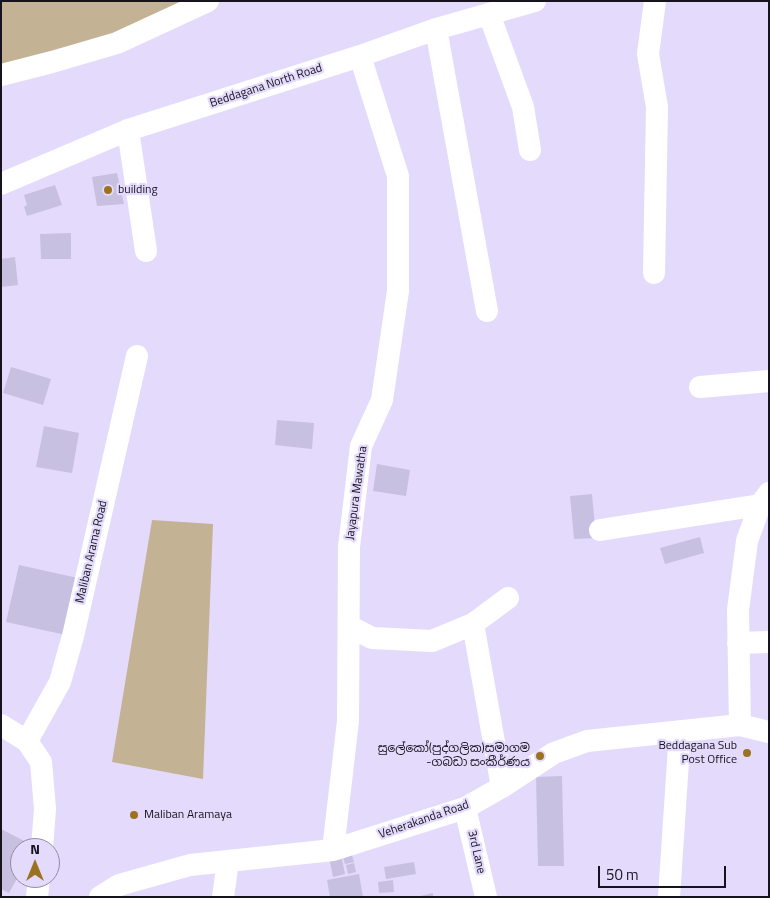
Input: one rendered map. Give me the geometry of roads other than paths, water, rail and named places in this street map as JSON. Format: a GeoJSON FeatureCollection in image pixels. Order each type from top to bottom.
{"type":"FeatureCollection","features":[{"type":"Feature","properties":{"kind":"street"},"geometry":{"type":"LineString","coordinates":[[1,75],[117,43],[208,1]]}},
{"type":"Feature","properties":{"kind":"street","name":"Beddagana North Road"},"geometry":{"type":"LineString","coordinates":[[1,184],[128,130],[360,56],[436,29],[535,1]]}},
{"type":"Feature","properties":{"kind":"street"},"geometry":{"type":"LineString","coordinates":[[654,273],[657,108],[648,54],[655,1]]}},
{"type":"Feature","properties":{"kind":"street"},"geometry":{"type":"LineString","coordinates":[[489,14],[523,107],[530,150]]}},
{"type":"Feature","properties":{"kind":"street"},"geometry":{"type":"LineString","coordinates":[[436,29],[487,311]]}},
{"type":"Feature","properties":{"kind":"street","name":"Jayapura Mawatha"},"geometry":{"type":"LineString","coordinates":[[333,850],[348,721],[350,547],[361,446],[382,400],[398,291],[398,176],[360,56]]}},
{"type":"Feature","properties":{"kind":"street"},"geometry":{"type":"LineString","coordinates":[[128,130],[146,251]]}},
{"type":"Feature","properties":{"kind":"street","name":"Maliban Arama Road"},"geometry":{"type":"LineString","coordinates":[[27,742],[60,682],[73,636],[137,356]]}},
{"type":"Feature","properties":{"kind":"street"},"geometry":{"type":"LineString","coordinates":[[700,387],[769,380]]}},
{"type":"Feature","properties":{"kind":"street"},"geometry":{"type":"LineString","coordinates":[[600,530],[764,499]]}},
{"type":"Feature","properties":{"kind":"street"},"geometry":{"type":"LineString","coordinates":[[740,725],[738,610],[746,541],[764,499]]}},
{"type":"Feature","properties":{"kind":"street"},"geometry":{"type":"LineString","coordinates":[[349,626],[372,638],[432,641],[473,624],[508,598]]}},
{"type":"Feature","properties":{"kind":"street"},"geometry":{"type":"LineString","coordinates":[[473,624],[502,787]]}},
{"type":"Feature","properties":{"kind":"street"},"geometry":{"type":"LineString","coordinates":[[738,643],[769,642]]}},
{"type":"Feature","properties":{"kind":"street","name":"Veherakanda Road"},"geometry":{"type":"LineString","coordinates":[[100,897],[119,885],[190,865],[333,850],[465,808],[502,787],[554,753],[586,741],[740,725],[769,732]]}},
{"type":"Feature","properties":{"kind":"street"},"geometry":{"type":"LineString","coordinates":[[1,726],[27,742],[41,762],[45,809],[43,838]]}},
{"type":"Feature","properties":{"kind":"street"},"geometry":{"type":"LineString","coordinates":[[669,897],[680,731]]}},
{"type":"Feature","properties":{"kind":"street","name":"3rd Lane"},"geometry":{"type":"LineString","coordinates":[[465,808],[486,897]]}},
{"type":"Feature","properties":{"kind":"street"},"geometry":{"type":"LineString","coordinates":[[224,897],[228,861]]}},
{"type":"Feature","properties":{"kind":"place","name":"building"},"geometry":{"type":"Point","coordinates":[108,190]}},
{"type":"Feature","properties":{"kind":"place","name":"Beddagana Sub Post Office"},"geometry":{"type":"Point","coordinates":[747,753]}},
{"type":"Feature","properties":{"kind":"place","name":"සුලේකෝ(පුද්ගලික)සමාගම -ගබඩා සංකීර්ණය"},"geometry":{"type":"Point","coordinates":[540,756]}},
{"type":"Feature","properties":{"kind":"place","name":"Maliban Aramaya"},"geometry":{"type":"Point","coordinates":[134,815]}}]}
